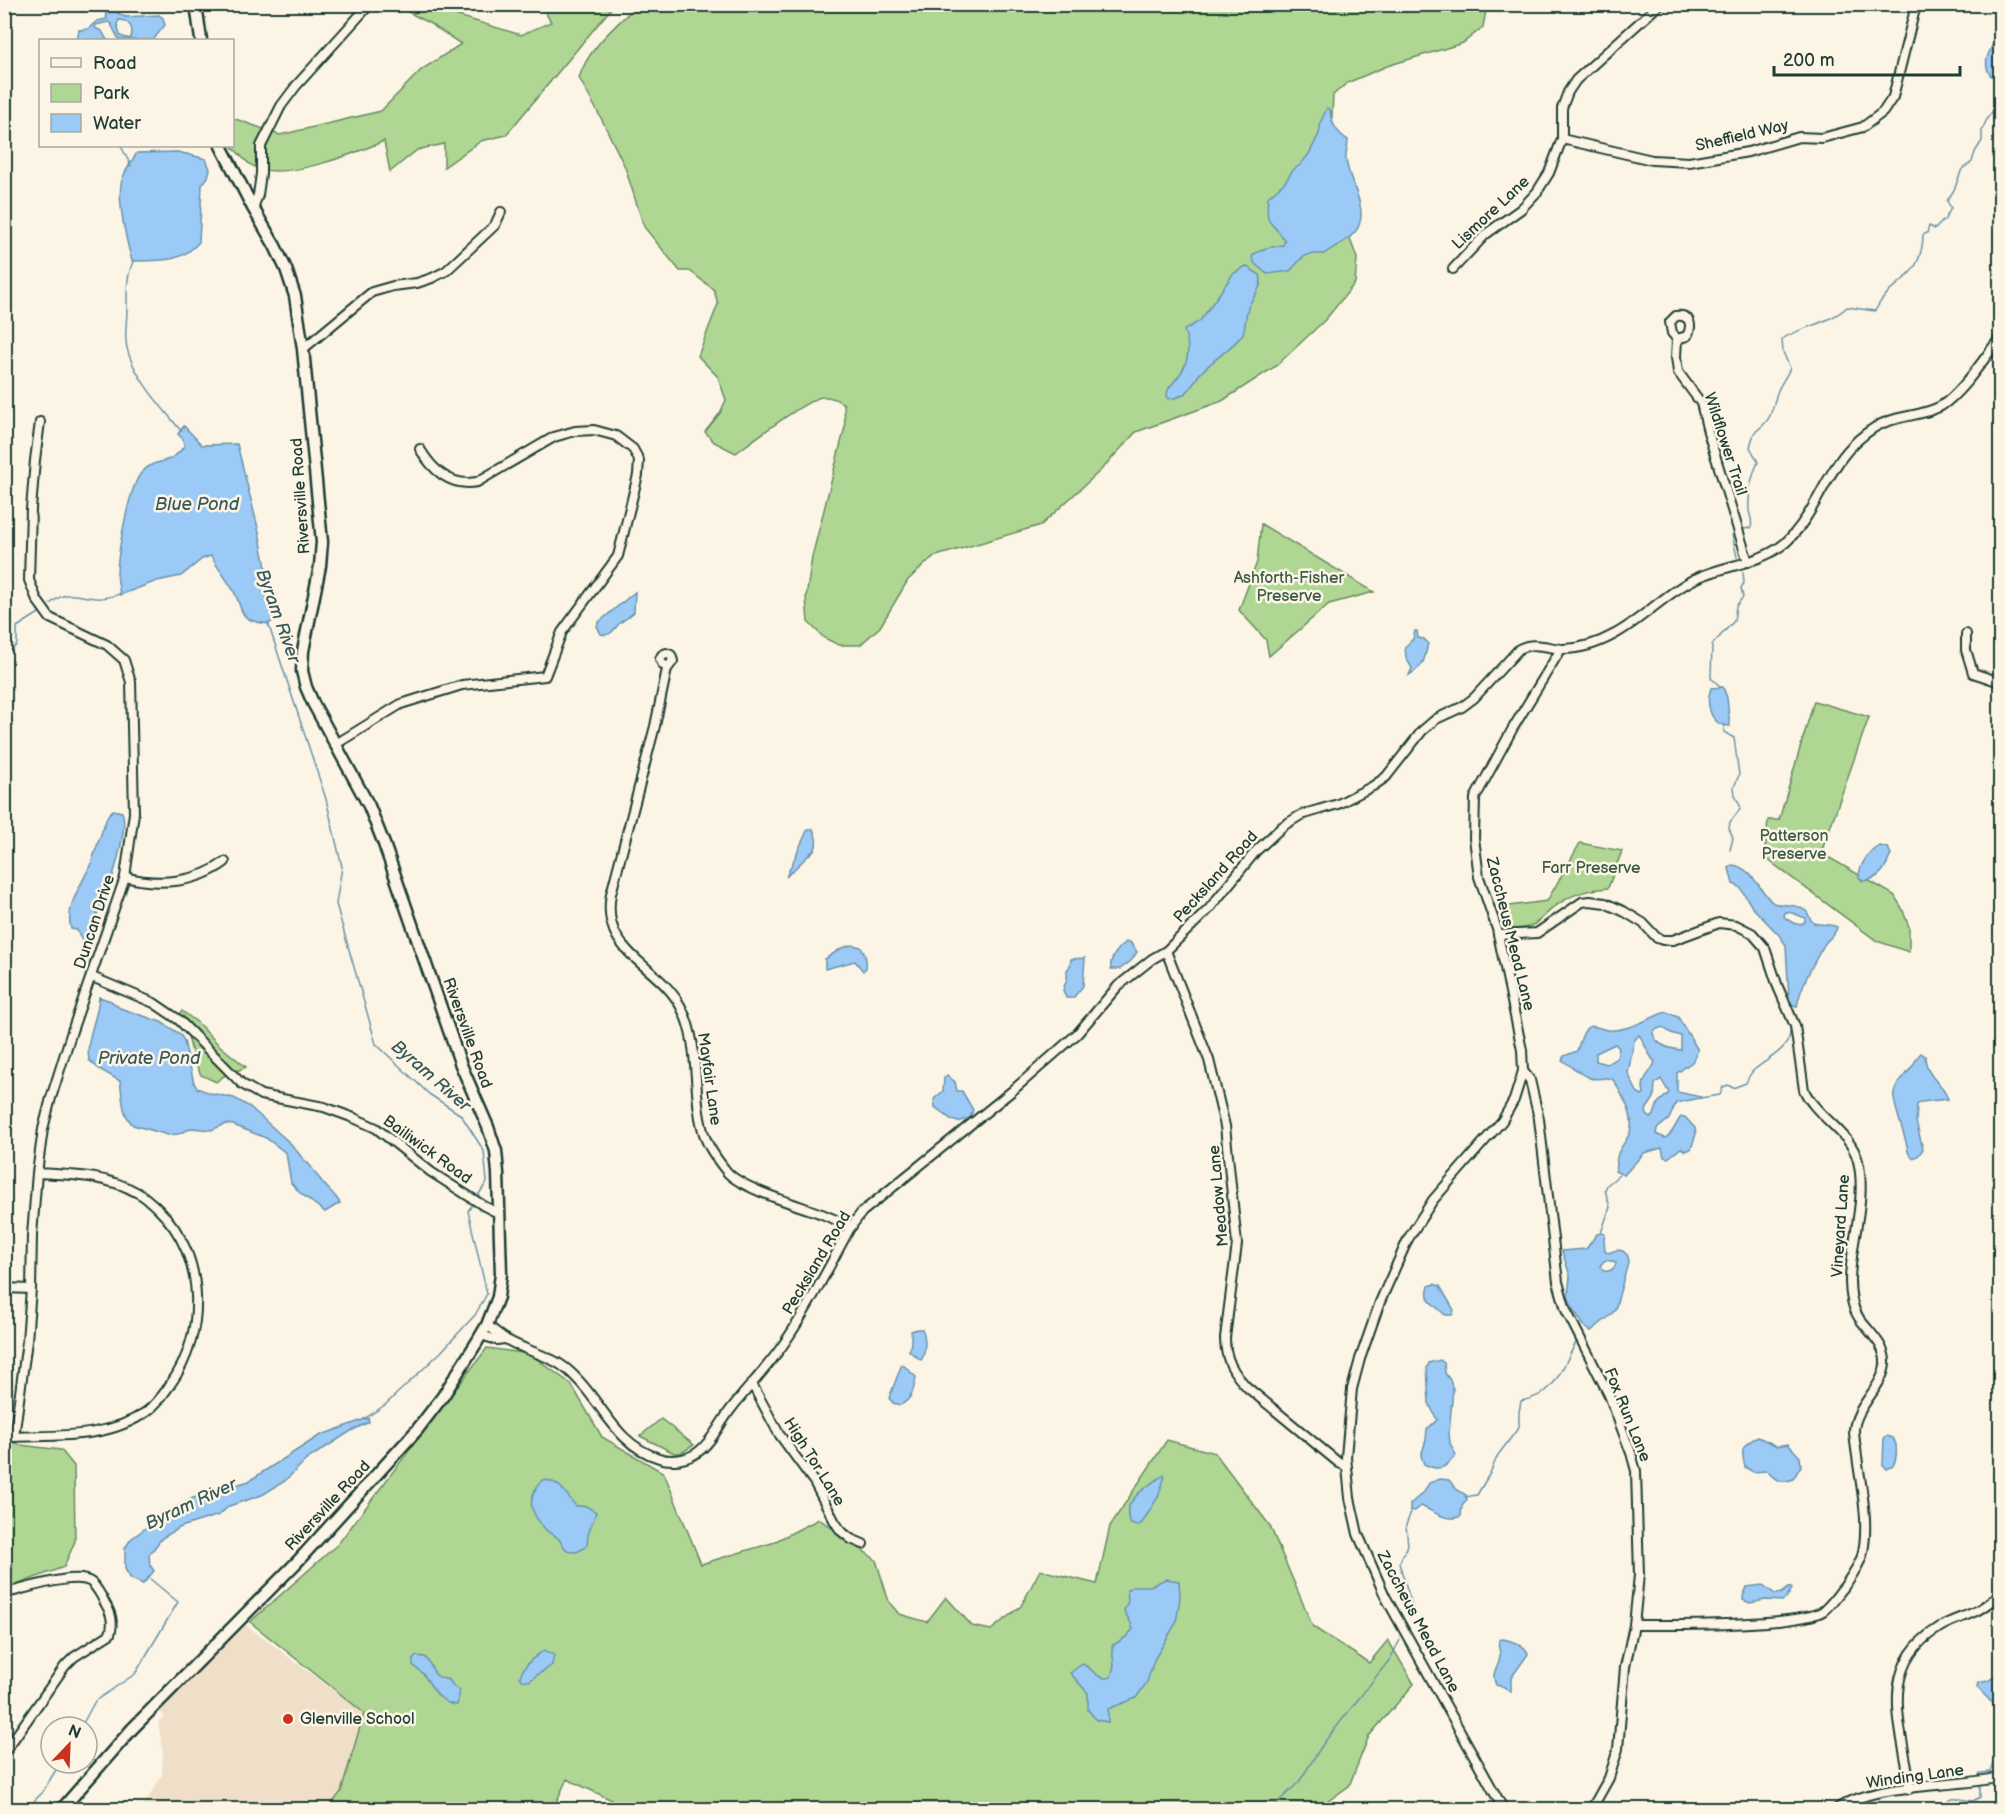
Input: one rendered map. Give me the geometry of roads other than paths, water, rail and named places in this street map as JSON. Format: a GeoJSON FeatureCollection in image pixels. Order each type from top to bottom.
{"type":"FeatureCollection","features":[{"type":"Feature","properties":{"kind":"street"},"geometry":{"type":"LineString","coordinates":[[196,4],[201,39]]}},
{"type":"Feature","properties":{"kind":"street"},"geometry":{"type":"LineString","coordinates":[[253,208],[258,195],[261,174],[261,146],[281,106],[296,86],[370,4]]}},
{"type":"Feature","properties":{"kind":"street","name":"Lismore Lane"},"geometry":{"type":"LineString","coordinates":[[1453,269],[1486,234],[1521,209],[1537,192],[1549,173],[1562,139],[1562,108],[1576,80],[1660,4]]}},
{"type":"Feature","properties":{"kind":"street","name":"Sheffield Way"},"geometry":{"type":"LineString","coordinates":[[1562,139],[1652,160],[1689,162],[1748,152],[1799,137],[1822,138],[1863,127],[1882,112],[1893,97],[1916,5]]}},
{"type":"Feature","properties":{"kind":"street","name":"Riversville Road"},"geometry":{"type":"LineString","coordinates":[[61,1809],[132,1729],[256,1605],[417,1430],[443,1396],[487,1325],[498,1297],[500,1285],[500,1214],[496,1151],[461,1065],[369,806],[313,703],[302,671],[303,651],[320,566],[322,542],[303,349],[295,296],[286,269],[222,147]]}},
{"type":"Feature","properties":{"kind":"street"},"geometry":{"type":"LineString","coordinates":[[303,349],[372,292],[417,283],[446,271],[495,225],[501,212]]}},
{"type":"Feature","properties":{"kind":"street","name":"Pecksland Road"},"geometry":{"type":"LineString","coordinates":[[487,1325],[504,1339],[563,1366],[580,1382],[618,1432],[650,1454],[668,1460],[685,1458],[705,1447],[731,1408],[786,1342],[852,1226],[872,1204],[1034,1073],[1077,1034],[1118,986],[1166,951],[1209,909],[1256,851],[1283,826],[1301,815],[1338,804],[1386,777],[1422,731],[1436,719],[1462,707],[1474,698],[1519,649],[1526,645],[1534,644],[1561,649],[1582,647],[1600,641],[1615,634],[1690,581],[1769,554],[1798,530],[1838,463],[1858,440],[1888,421],[1942,406],[1953,397],[2001,338]]}},
{"type":"Feature","properties":{"kind":"street","name":"Wildflower Trail"},"geometry":{"type":"LineString","coordinates":[[1677,339],[1678,372],[1701,403],[1748,562]]}},
{"type":"Feature","properties":{"kind":"street","name":"Duncan Drive"},"geometry":{"type":"LineString","coordinates":[[37,1173],[94,1177],[131,1189],[154,1205],[171,1221],[186,1246],[197,1298],[190,1347],[181,1370],[160,1399],[146,1412],[115,1427],[73,1435],[14,1437],[27,1341],[31,1289],[31,1244],[37,1173],[43,1129],[108,922],[125,877],[134,813],[131,682],[124,660],[107,645],[50,618],[37,600],[29,580],[34,460],[40,422]]}},
{"type":"Feature","properties":{"kind":"street"},"geometry":{"type":"LineString","coordinates":[[336,744],[401,704],[462,685],[545,676],[562,632],[618,556],[638,475],[639,460],[633,449],[616,436],[594,430],[575,431],[555,437],[477,482],[471,483],[447,478],[435,470],[420,449]]}},
{"type":"Feature","properties":{"kind":"street"},"geometry":{"type":"LineString","coordinates":[[1966,634],[1966,650],[1973,673],[2001,682]]}},
{"type":"Feature","properties":{"kind":"street","name":"Zaccheus Mead Lane"},"geometry":{"type":"LineString","coordinates":[[1504,1809],[1371,1567],[1358,1534],[1350,1498],[1346,1466],[1347,1424],[1355,1375],[1380,1302],[1395,1267],[1418,1222],[1433,1200],[1502,1121],[1514,1100],[1523,1071],[1521,1040],[1498,935],[1479,878],[1474,838],[1475,798],[1513,728],[1561,649]]}},
{"type":"Feature","properties":{"kind":"street","name":"Mayfair Lane"},"geometry":{"type":"LineString","coordinates":[[668,666],[611,894],[609,907],[612,925],[617,936],[631,954],[663,981],[674,994],[686,1016],[696,1068],[704,1135],[708,1145],[728,1172],[743,1184],[852,1226]]}},
{"type":"Feature","properties":{"kind":"street"},"geometry":{"type":"LineString","coordinates":[[125,877],[144,882],[188,879],[214,870],[225,862]]}},
{"type":"Feature","properties":{"kind":"street","name":"Vineyard Lane"},"geometry":{"type":"LineString","coordinates":[[1498,935],[1537,933],[1582,903],[1596,901],[1625,912],[1643,923],[1657,938],[1663,940],[1672,940],[1719,923],[1736,925],[1752,933],[1765,948],[1778,987],[1795,1026],[1804,1090],[1814,1107],[1850,1146],[1858,1162],[1860,1194],[1850,1277],[1851,1295],[1858,1317],[1881,1346],[1885,1365],[1882,1375],[1863,1406],[1854,1431],[1865,1517],[1862,1556],[1832,1602],[1815,1614],[1781,1620],[1634,1625]]}},
{"type":"Feature","properties":{"kind":"street","name":"Meadow Lane"},"geometry":{"type":"LineString","coordinates":[[1166,951],[1209,1060],[1226,1126],[1237,1244],[1225,1338],[1228,1361],[1248,1388],[1339,1463],[1346,1466]]}},
{"type":"Feature","properties":{"kind":"street","name":"Bailiwick Road"},"geometry":{"type":"LineString","coordinates":[[92,977],[154,1003],[179,1020],[242,1084],[261,1095],[324,1107],[368,1125],[431,1172],[500,1214]]}},
{"type":"Feature","properties":{"kind":"street","name":"Fox Run Lane"},"geometry":{"type":"LineString","coordinates":[[1523,1071],[1530,1080],[1539,1119],[1560,1292],[1566,1310],[1609,1395],[1636,1471],[1640,1545],[1634,1625],[1626,1662],[1614,1766],[1591,1809]]}},
{"type":"Feature","properties":{"kind":"street"},"geometry":{"type":"LineString","coordinates":[[4,1288],[31,1289]]}},
{"type":"Feature","properties":{"kind":"street","name":"Pecksland Road"},"geometry":{"type":"LineString","coordinates":[[481,1335],[497,1340],[504,1339]]}},
{"type":"Feature","properties":{"kind":"street","name":"High Tor Lane"},"geometry":{"type":"LineString","coordinates":[[752,1384],[779,1434],[814,1482],[841,1531],[851,1539],[863,1544]]}},
{"type":"Feature","properties":{"kind":"street"},"geometry":{"type":"LineString","coordinates":[[4,1598],[10,1592],[71,1578],[84,1580],[91,1582],[104,1601],[110,1611],[112,1625],[110,1634],[65,1666],[4,1753]]}},
{"type":"Feature","properties":{"kind":"street"},"geometry":{"type":"LineString","coordinates":[[1909,1789],[1897,1708],[1898,1677],[1925,1636],[1939,1627],[1976,1611],[2001,1594]]}},
{"type":"Feature","properties":{"kind":"street","name":"Winding Lane"},"geometry":{"type":"LineString","coordinates":[[1835,1809],[1869,1795],[1971,1783],[2001,1777]]}},
{"type":"Feature","properties":{"kind":"water"},"geometry":{"type":"Polygon","coordinates":[[[101,5],[143,5],[125,8],[118,13],[125,17],[159,15],[163,18],[165,25],[154,39],[130,39],[118,39],[108,22],[96,25],[95,28],[102,31],[106,39],[77,39],[79,30],[88,29],[97,21],[107,19],[101,5]],[[119,20],[117,24],[120,36],[130,39],[132,32],[130,26],[123,20],[119,20]]]}},
{"type":"Feature","properties":{"kind":"water"},"geometry":{"type":"Polygon","coordinates":[[[2000,22],[2000,80],[1990,75],[1986,65],[2000,22]]]}},
{"type":"Feature","properties":{"kind":"water"},"geometry":{"type":"Polygon","coordinates":[[[1327,108],[1330,110],[1335,128],[1348,140],[1346,159],[1358,196],[1360,224],[1348,239],[1324,254],[1310,254],[1303,257],[1290,271],[1267,274],[1255,264],[1252,257],[1266,248],[1283,245],[1285,241],[1268,220],[1268,197],[1285,182],[1309,154],[1319,134],[1321,121],[1327,108]]]}},
{"type":"Feature","properties":{"kind":"water"},"geometry":{"type":"Polygon","coordinates":[[[178,152],[206,159],[210,169],[202,185],[199,242],[192,249],[177,257],[132,261],[125,233],[120,192],[124,176],[137,153],[178,152]]]}},
{"type":"Feature","properties":{"kind":"water"},"geometry":{"type":"Polygon","coordinates":[[[1246,266],[1260,275],[1261,279],[1259,288],[1248,308],[1242,335],[1203,370],[1187,392],[1176,398],[1167,398],[1168,389],[1182,371],[1187,360],[1188,348],[1184,330],[1200,321],[1233,274],[1246,266]]]}},
{"type":"Feature","properties":{"kind":"water","name":"Blue Pond"},"geometry":{"type":"Polygon","coordinates":[[[184,426],[202,445],[237,444],[259,532],[276,618],[269,624],[246,617],[232,588],[211,556],[202,559],[181,576],[157,581],[120,595],[117,576],[119,553],[137,479],[147,467],[168,460],[179,453],[184,446],[183,439],[178,434],[184,426]]]}},
{"type":"Feature","properties":{"kind":"water"},"geometry":{"type":"Polygon","coordinates":[[[635,592],[634,612],[610,633],[601,634],[598,623],[635,592]]]}},
{"type":"Feature","properties":{"kind":"water"},"geometry":{"type":"Polygon","coordinates":[[[1417,631],[1418,638],[1428,643],[1423,662],[1409,675],[1412,668],[1406,658],[1405,647],[1413,639],[1417,631]]]}},
{"type":"Feature","properties":{"kind":"water"},"geometry":{"type":"Polygon","coordinates":[[[1723,687],[1727,698],[1730,726],[1718,722],[1709,707],[1711,688],[1723,687]]]}},
{"type":"Feature","properties":{"kind":"water"},"geometry":{"type":"Polygon","coordinates":[[[113,810],[122,812],[124,827],[118,857],[89,940],[82,941],[77,930],[71,929],[72,903],[92,861],[108,815],[113,810]]]}},
{"type":"Feature","properties":{"kind":"water"},"geometry":{"type":"Polygon","coordinates":[[[813,829],[816,836],[815,849],[786,877],[807,831],[813,829]]]}},
{"type":"Feature","properties":{"kind":"water"},"geometry":{"type":"Polygon","coordinates":[[[1880,846],[1888,848],[1891,854],[1887,864],[1878,876],[1862,881],[1859,872],[1865,859],[1880,846]]]}},
{"type":"Feature","properties":{"kind":"water"},"geometry":{"type":"Polygon","coordinates":[[[1732,865],[1745,870],[1773,903],[1798,907],[1806,911],[1814,923],[1837,927],[1812,967],[1801,990],[1797,1006],[1793,1005],[1789,999],[1786,945],[1752,907],[1740,887],[1733,884],[1729,868],[1732,865]],[[1785,912],[1784,917],[1797,924],[1805,922],[1805,918],[1785,912]]]}},
{"type":"Feature","properties":{"kind":"water"},"geometry":{"type":"Polygon","coordinates":[[[1126,942],[1130,942],[1137,952],[1131,961],[1120,969],[1111,969],[1111,961],[1126,942]]]}},
{"type":"Feature","properties":{"kind":"water"},"geometry":{"type":"Polygon","coordinates":[[[852,945],[861,947],[864,952],[866,968],[863,971],[855,961],[825,969],[825,959],[842,948],[852,945]]]}},
{"type":"Feature","properties":{"kind":"water"},"geometry":{"type":"Polygon","coordinates":[[[1085,958],[1083,986],[1073,998],[1066,998],[1063,990],[1071,959],[1085,958]]]}},
{"type":"Feature","properties":{"kind":"water","name":"Private Pond"},"geometry":{"type":"Polygon","coordinates":[[[99,997],[111,1001],[120,1008],[161,1022],[180,1034],[197,1088],[234,1098],[250,1107],[291,1144],[340,1203],[325,1212],[291,1183],[286,1153],[266,1138],[233,1125],[226,1124],[211,1130],[192,1128],[178,1134],[168,1135],[133,1125],[124,1110],[120,1081],[99,1069],[89,1060],[90,1036],[99,997]]]}},
{"type":"Feature","properties":{"kind":"water"},"geometry":{"type":"Polygon","coordinates":[[[1666,1012],[1678,1017],[1698,1050],[1692,1062],[1677,1073],[1677,1092],[1701,1098],[1676,1103],[1669,1119],[1657,1129],[1656,1134],[1668,1137],[1681,1117],[1685,1117],[1695,1128],[1696,1134],[1691,1149],[1686,1151],[1681,1148],[1668,1158],[1664,1157],[1662,1148],[1644,1153],[1624,1175],[1615,1171],[1616,1161],[1630,1132],[1631,1121],[1616,1084],[1608,1078],[1590,1078],[1562,1060],[1564,1056],[1577,1051],[1588,1027],[1608,1030],[1623,1029],[1666,1012]],[[1662,1027],[1653,1031],[1659,1042],[1667,1047],[1681,1050],[1681,1036],[1662,1027]],[[1639,1035],[1634,1041],[1628,1073],[1637,1092],[1642,1095],[1644,1093],[1643,1084],[1655,1062],[1639,1035]],[[1615,1044],[1596,1053],[1596,1061],[1607,1064],[1617,1058],[1619,1048],[1615,1044]],[[1661,1079],[1655,1084],[1654,1098],[1646,1110],[1647,1115],[1651,1118],[1658,1103],[1669,1093],[1661,1079]]]}},
{"type":"Feature","properties":{"kind":"water"},"geometry":{"type":"Polygon","coordinates":[[[1921,1053],[1925,1056],[1928,1070],[1948,1099],[1921,1102],[1917,1105],[1916,1122],[1923,1149],[1918,1156],[1913,1158],[1908,1152],[1894,1092],[1921,1053]]]}},
{"type":"Feature","properties":{"kind":"water"},"geometry":{"type":"Polygon","coordinates":[[[947,1075],[955,1082],[957,1091],[962,1091],[973,1110],[970,1118],[958,1122],[935,1107],[934,1099],[943,1091],[944,1078],[947,1075]]]}},
{"type":"Feature","properties":{"kind":"water"},"geometry":{"type":"Polygon","coordinates":[[[1597,1234],[1605,1234],[1605,1251],[1608,1253],[1623,1251],[1628,1256],[1628,1263],[1615,1310],[1591,1331],[1585,1327],[1574,1311],[1568,1297],[1570,1276],[1562,1251],[1586,1249],[1597,1234]],[[1606,1260],[1600,1266],[1604,1271],[1608,1271],[1614,1268],[1616,1262],[1606,1260]]]}},
{"type":"Feature","properties":{"kind":"water"},"geometry":{"type":"Polygon","coordinates":[[[1434,1284],[1440,1286],[1454,1310],[1452,1315],[1445,1315],[1429,1300],[1429,1286],[1434,1284]]]}},
{"type":"Feature","properties":{"kind":"water"},"geometry":{"type":"Polygon","coordinates":[[[922,1329],[924,1336],[925,1350],[921,1360],[909,1351],[911,1331],[922,1329]]]}},
{"type":"Feature","properties":{"kind":"water"},"geometry":{"type":"Polygon","coordinates":[[[1440,1360],[1444,1363],[1445,1373],[1453,1389],[1449,1433],[1450,1443],[1456,1455],[1445,1466],[1434,1468],[1424,1464],[1421,1456],[1427,1429],[1437,1420],[1429,1403],[1427,1368],[1429,1363],[1440,1360]]]}},
{"type":"Feature","properties":{"kind":"water"},"geometry":{"type":"Polygon","coordinates":[[[902,1364],[916,1377],[910,1397],[900,1405],[893,1403],[889,1398],[902,1364]]]}},
{"type":"Feature","properties":{"kind":"water"},"geometry":{"type":"Polygon","coordinates":[[[368,1418],[369,1422],[306,1460],[285,1481],[262,1495],[229,1506],[219,1515],[181,1527],[162,1538],[149,1555],[150,1565],[154,1571],[143,1584],[131,1579],[125,1569],[125,1548],[131,1539],[164,1514],[193,1498],[249,1481],[319,1436],[368,1418]]]}},
{"type":"Feature","properties":{"kind":"water"},"geometry":{"type":"Polygon","coordinates":[[[1758,1437],[1777,1446],[1788,1444],[1800,1457],[1801,1466],[1793,1479],[1782,1481],[1767,1471],[1753,1472],[1745,1467],[1743,1449],[1758,1437]]]}},
{"type":"Feature","properties":{"kind":"water"},"geometry":{"type":"Polygon","coordinates":[[[1884,1437],[1893,1438],[1896,1452],[1893,1466],[1887,1469],[1883,1466],[1884,1437]]]}},
{"type":"Feature","properties":{"kind":"water"},"geometry":{"type":"Polygon","coordinates":[[[1164,1475],[1158,1497],[1142,1523],[1137,1526],[1131,1524],[1128,1509],[1131,1502],[1143,1489],[1164,1475]]]}},
{"type":"Feature","properties":{"kind":"water"},"geometry":{"type":"Polygon","coordinates":[[[1440,1479],[1449,1480],[1456,1489],[1466,1495],[1467,1500],[1462,1506],[1461,1516],[1446,1517],[1421,1506],[1415,1511],[1410,1510],[1410,1504],[1424,1492],[1429,1483],[1440,1479]]]}},
{"type":"Feature","properties":{"kind":"water"},"geometry":{"type":"Polygon","coordinates":[[[542,1480],[558,1485],[576,1506],[586,1506],[596,1512],[587,1545],[579,1551],[567,1550],[536,1517],[532,1499],[533,1493],[542,1480]]]}},
{"type":"Feature","properties":{"kind":"water"},"geometry":{"type":"Polygon","coordinates":[[[1166,1579],[1179,1581],[1180,1597],[1176,1623],[1154,1660],[1147,1682],[1136,1698],[1108,1709],[1108,1722],[1097,1720],[1088,1710],[1088,1693],[1070,1673],[1082,1664],[1103,1678],[1111,1677],[1114,1666],[1112,1646],[1126,1637],[1133,1629],[1124,1611],[1128,1601],[1127,1590],[1134,1586],[1150,1586],[1166,1579]]]}},
{"type":"Feature","properties":{"kind":"water"},"geometry":{"type":"Polygon","coordinates":[[[1763,1585],[1775,1594],[1782,1593],[1790,1587],[1792,1589],[1782,1601],[1765,1600],[1750,1603],[1743,1600],[1747,1587],[1763,1585]]]}},
{"type":"Feature","properties":{"kind":"water"},"geometry":{"type":"Polygon","coordinates":[[[1503,1639],[1522,1646],[1528,1654],[1511,1678],[1511,1692],[1496,1685],[1494,1680],[1500,1655],[1498,1642],[1503,1639]]]}},
{"type":"Feature","properties":{"kind":"water"},"geometry":{"type":"Polygon","coordinates":[[[544,1650],[554,1655],[552,1665],[530,1681],[522,1680],[520,1676],[524,1668],[544,1650]]]}},
{"type":"Feature","properties":{"kind":"water"},"geometry":{"type":"Polygon","coordinates":[[[416,1656],[425,1657],[435,1674],[449,1680],[454,1687],[460,1690],[457,1705],[442,1699],[424,1675],[413,1665],[416,1656]]]}},
{"type":"Feature","properties":{"kind":"water"},"geometry":{"type":"Polygon","coordinates":[[[2000,1672],[2000,1694],[1996,1701],[1991,1702],[1977,1687],[1978,1683],[1988,1681],[2000,1672]]]}},
{"type":"Feature","properties":{"kind":"waterway"},"geometry":{"type":"LineString","coordinates":[[1998,78],[1994,92],[2000,101]]}},
{"type":"Feature","properties":{"kind":"waterway"},"geometry":{"type":"LineString","coordinates":[[1743,529],[1752,526],[1749,510],[1750,491],[1758,462],[1750,447],[1754,433],[1765,424],[1770,416],[1778,390],[1790,368],[1783,352],[1782,339],[1824,321],[1847,307],[1875,311],[1881,300],[1904,279],[1917,262],[1923,235],[1927,233],[1929,226],[1935,229],[1945,219],[1951,208],[1947,201],[1962,169],[1972,162],[1982,141],[1982,130],[1988,117],[2000,102]]}},
{"type":"Feature","properties":{"kind":"waterway","name":"Byram River"},"geometry":{"type":"LineString","coordinates":[[122,147],[131,166]]}},
{"type":"Feature","properties":{"kind":"waterway","name":"Byram River"},"geometry":{"type":"LineString","coordinates":[[134,260],[127,284],[127,349],[145,385],[181,431]]}},
{"type":"Feature","properties":{"kind":"waterway"},"geometry":{"type":"LineString","coordinates":[[1734,534],[1732,535],[1737,557]]}},
{"type":"Feature","properties":{"kind":"waterway"},"geometry":{"type":"LineString","coordinates":[[1721,687],[1711,678],[1712,645],[1734,621],[1736,606],[1743,597],[1741,588],[1744,583],[1743,572]]}},
{"type":"Feature","properties":{"kind":"waterway"},"geometry":{"type":"LineString","coordinates":[[50,604],[67,595],[99,598],[120,594]]}},
{"type":"Feature","properties":{"kind":"waterway"},"geometry":{"type":"LineString","coordinates":[[4,651],[11,651],[17,644],[17,627],[39,613]]}},
{"type":"Feature","properties":{"kind":"waterway","name":"Byram River"},"geometry":{"type":"LineString","coordinates":[[268,623],[326,799],[342,867],[336,904],[376,1044],[429,1094],[461,1115],[484,1151],[487,1182],[477,1197]]}},
{"type":"Feature","properties":{"kind":"waterway"},"geometry":{"type":"LineString","coordinates":[[1724,725],[1724,732],[1734,738],[1739,775],[1734,787],[1741,808],[1730,822],[1729,828],[1733,838],[1730,850]]}},
{"type":"Feature","properties":{"kind":"waterway"},"geometry":{"type":"LineString","coordinates":[[1700,1098],[1720,1095],[1723,1087],[1728,1085],[1733,1088],[1746,1083],[1753,1071],[1785,1046],[1790,1032],[1790,1023]]}},
{"type":"Feature","properties":{"kind":"waterway"},"geometry":{"type":"LineString","coordinates":[[1601,1233],[1610,1207],[1605,1190],[1607,1185],[1619,1175]]}},
{"type":"Feature","properties":{"kind":"waterway","name":"Byram River"},"geometry":{"type":"LineString","coordinates":[[364,1419],[385,1405],[441,1352],[475,1315],[487,1294],[468,1211],[473,1203]]}},
{"type":"Feature","properties":{"kind":"waterway"},"geometry":{"type":"LineString","coordinates":[[1465,1497],[1477,1495],[1498,1455],[1519,1427],[1521,1401],[1533,1398],[1550,1387],[1562,1371],[1577,1341]]}},
{"type":"Feature","properties":{"kind":"waterway"},"geometry":{"type":"LineString","coordinates":[[1411,1512],[1406,1525],[1408,1545],[1399,1563],[1414,1612],[1412,1616]]}},
{"type":"Feature","properties":{"kind":"waterway","name":"Byram River"},"geometry":{"type":"LineString","coordinates":[[87,1715],[95,1701],[135,1674],[178,1602],[149,1578]]}},
{"type":"Feature","properties":{"kind":"waterway"},"geometry":{"type":"LineString","coordinates":[[1275,1810],[1279,1801],[1299,1782],[1323,1744],[1390,1659],[1400,1640]]}},
{"type":"Feature","properties":{"kind":"waterway"},"geometry":{"type":"LineString","coordinates":[[1978,1778],[1980,1773],[1990,1772],[1995,1753],[1993,1701]]}},
{"type":"Feature","properties":{"kind":"waterway","name":"Byram River"},"geometry":{"type":"LineString","coordinates":[[25,1810],[42,1793],[53,1775]]}},
{"type":"Feature","properties":{"kind":"waterway"},"geometry":{"type":"LineString","coordinates":[[1939,1810],[1952,1798],[1973,1801],[1980,1797],[1980,1785]]}},
{"type":"Feature","properties":{"kind":"place","name":"Glenville School"},"geometry":{"type":"Point","coordinates":[288,1719]}},
{"type":"Feature","properties":{"kind":"park label","name":"Ashforth-Fisher Preserve"},"geometry":{"type":"Point","coordinates":[1289,587]}},
{"type":"Feature","properties":{"kind":"park label","name":"Patterson Preserve"},"geometry":{"type":"Point","coordinates":[1794,845]}},
{"type":"Feature","properties":{"kind":"park label","name":"Farr Preserve"},"geometry":{"type":"Point","coordinates":[1591,868]}}]}
